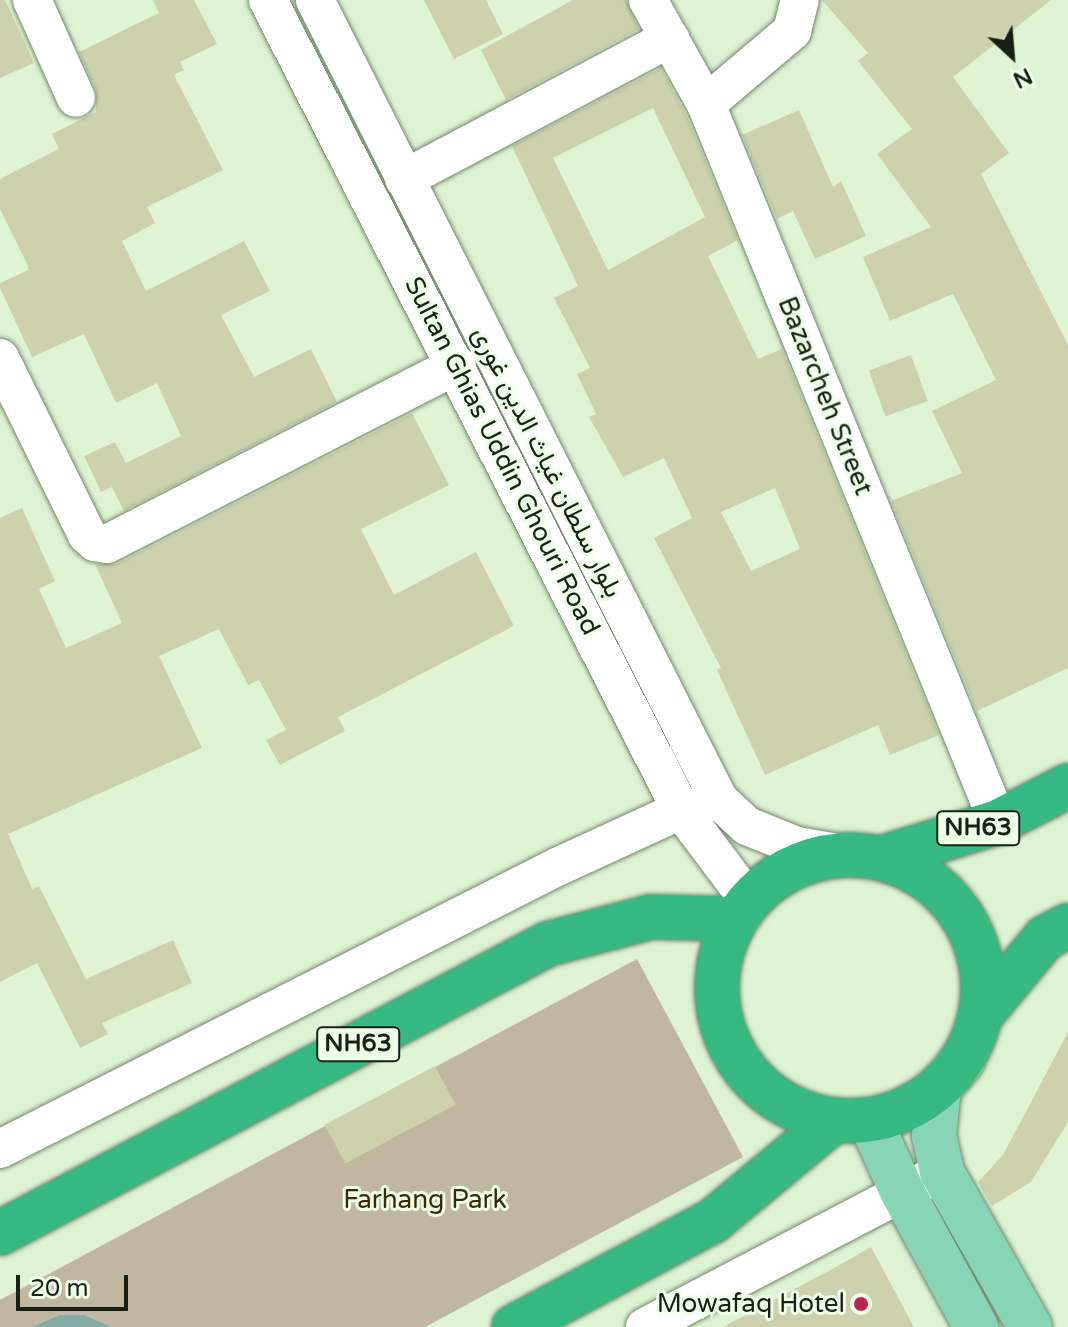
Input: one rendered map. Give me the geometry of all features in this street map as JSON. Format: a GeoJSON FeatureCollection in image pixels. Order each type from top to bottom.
{"type":"FeatureCollection","features":[{"type":"Feature","properties":{"kind":"highway","name":"NH63"},"geometry":{"type":"LineString","coordinates":[[862,856],[998,822],[1068,786]]}},
{"type":"Feature","properties":{"kind":"highway"},"geometry":{"type":"LineString","coordinates":[[862,856],[920,874],[951,900],[973,934],[984,974],[981,1015],[963,1060],[938,1090],[906,1110],[851,1121],[789,1109],[753,1083],[728,1046],[715,1004],[718,960],[742,910],[775,876],[808,861],[862,856]]}},
{"type":"Feature","properties":{"kind":"highway","name":"NH63"},"geometry":{"type":"LineString","coordinates":[[0,1233],[548,944],[651,917],[742,910]]}},
{"type":"Feature","properties":{"kind":"highway"},"geometry":{"type":"LineString","coordinates":[[981,1015],[1045,938],[1068,926]]}},
{"type":"Feature","properties":{"kind":"highway"},"geometry":{"type":"LineString","coordinates":[[514,1327],[714,1220],[851,1121]]}},
{"type":"Feature","properties":{"kind":"main road"},"geometry":{"type":"LineString","coordinates":[[963,1060],[939,1089],[934,1136],[942,1172],[1030,1327]]}},
{"type":"Feature","properties":{"kind":"main road"},"geometry":{"type":"LineString","coordinates":[[851,1121],[903,1193],[976,1327]]}},
{"type":"Feature","properties":{"kind":"street"},"geometry":{"type":"LineString","coordinates":[[32,0],[76,98]]}},
{"type":"Feature","properties":{"kind":"street","name":"Sultan Ghias Uddin Ghouri Road"},"geometry":{"type":"LineString","coordinates":[[268,0],[457,365],[681,810],[742,910]]}},
{"type":"Feature","properties":{"kind":"street","name":"بلوار سلطان غیاث الدین غوری"},"geometry":{"type":"LineString","coordinates":[[315,0],[719,800],[747,826],[797,846],[862,856]]}},
{"type":"Feature","properties":{"kind":"street","name":"Bazarcheh Street"},"geometry":{"type":"LineString","coordinates":[[648,0],[706,104],[998,822]]}},
{"type":"Feature","properties":{"kind":"street"},"geometry":{"type":"LineString","coordinates":[[706,104],[792,31],[800,0]]}},
{"type":"Feature","properties":{"kind":"street"},"geometry":{"type":"LineString","coordinates":[[404,179],[670,38]]}},
{"type":"Feature","properties":{"kind":"street"},"geometry":{"type":"LineString","coordinates":[[0,358],[87,535],[95,542],[107,544],[457,365]]}},
{"type":"Feature","properties":{"kind":"street"},"geometry":{"type":"LineString","coordinates":[[0,1149],[352,968],[681,810],[719,800]]}},
{"type":"Feature","properties":{"kind":"street"},"geometry":{"type":"LineString","coordinates":[[645,1327],[942,1172]]}},
{"type":"Feature","properties":{"kind":"green space","name":"Farhang Park"},"geometry":{"type":"Polygon","coordinates":[[[637,959],[743,1157],[425,1327],[0,1327],[0,1300],[637,959]]]}},
{"type":"Feature","properties":{"kind":"water"},"geometry":{"type":"Polygon","coordinates":[[[60,1315],[84,1315],[111,1327],[32,1327],[60,1315]]]}},
{"type":"Feature","properties":{"kind":"building"},"geometry":{"type":"Polygon","coordinates":[[[0,0],[5,0],[34,63],[0,78],[0,0]]]}},
{"type":"Feature","properties":{"kind":"building"},"geometry":{"type":"Polygon","coordinates":[[[153,0],[194,0],[217,44],[180,62],[184,70],[174,75],[223,170],[147,207],[155,223],[122,241],[146,291],[244,241],[270,291],[221,315],[254,377],[311,349],[337,402],[124,511],[112,487],[101,492],[84,456],[115,442],[126,463],[181,436],[157,383],[116,403],[84,334],[32,357],[0,288],[0,283],[28,270],[28,266],[0,209],[0,179],[59,149],[52,134],[96,112],[96,90],[79,52],[159,13],[153,0]]]}},
{"type":"Feature","properties":{"kind":"building"},"geometry":{"type":"Polygon","coordinates":[[[424,0],[486,0],[503,34],[454,59],[424,0]]]}},
{"type":"Feature","properties":{"kind":"building"},"geometry":{"type":"Polygon","coordinates":[[[573,0],[626,0],[639,29],[506,100],[481,50],[573,0]]]}},
{"type":"Feature","properties":{"kind":"building"},"geometry":{"type":"Polygon","coordinates":[[[822,0],[1051,0],[953,77],[1009,153],[981,174],[1068,345],[1068,668],[977,711],[891,501],[962,473],[932,411],[996,380],[953,294],[890,321],[863,257],[931,227],[877,154],[912,129],[858,61],[868,53],[822,0]]]}},
{"type":"Feature","properties":{"kind":"building"},"geometry":{"type":"Polygon","coordinates":[[[661,68],[686,114],[738,240],[708,256],[758,359],[782,349],[939,735],[890,755],[878,725],[765,775],[717,670],[721,668],[654,538],[692,518],[664,458],[623,477],[589,417],[596,414],[577,374],[590,368],[554,298],[578,286],[512,146],[661,68]],[[653,108],[553,158],[608,270],[705,217],[653,108]],[[775,488],[721,512],[751,571],[800,549],[775,488]]]}},
{"type":"Feature","properties":{"kind":"building"},"geometry":{"type":"Polygon","coordinates":[[[799,110],[833,187],[841,181],[866,236],[815,259],[793,211],[777,219],[742,135],[799,110]]]}},
{"type":"Feature","properties":{"kind":"building"},"geometry":{"type":"Polygon","coordinates":[[[911,355],[928,401],[885,416],[869,370],[911,355]]]}},
{"type":"Feature","properties":{"kind":"building"},"geometry":{"type":"Polygon","coordinates":[[[412,413],[449,485],[361,529],[394,595],[476,552],[514,626],[338,717],[345,731],[280,765],[266,740],[286,730],[259,680],[248,685],[219,629],[159,656],[202,748],[8,834],[32,889],[39,886],[86,979],[173,940],[192,983],[102,1023],[108,1034],[80,1048],[37,963],[0,982],[0,518],[22,508],[55,581],[39,589],[66,648],[122,623],[95,564],[117,564],[412,413]]]}},
{"type":"Feature","properties":{"kind":"building"},"geometry":{"type":"Polygon","coordinates":[[[1068,1032],[1068,1122],[1031,1182],[992,1206],[978,1182],[1003,1155],[1068,1032]]]}},
{"type":"Feature","properties":{"kind":"building"},"geometry":{"type":"Polygon","coordinates":[[[435,1066],[456,1105],[345,1164],[325,1125],[435,1066]]]}},
{"type":"Feature","properties":{"kind":"building"},"geometry":{"type":"Polygon","coordinates":[[[871,1247],[914,1327],[723,1327],[836,1267],[871,1247]]]}},
{"type":"Feature","properties":{"kind":"place","name":"Mowafaq Hotel"},"geometry":{"type":"Point","coordinates":[861,1304]}}]}
